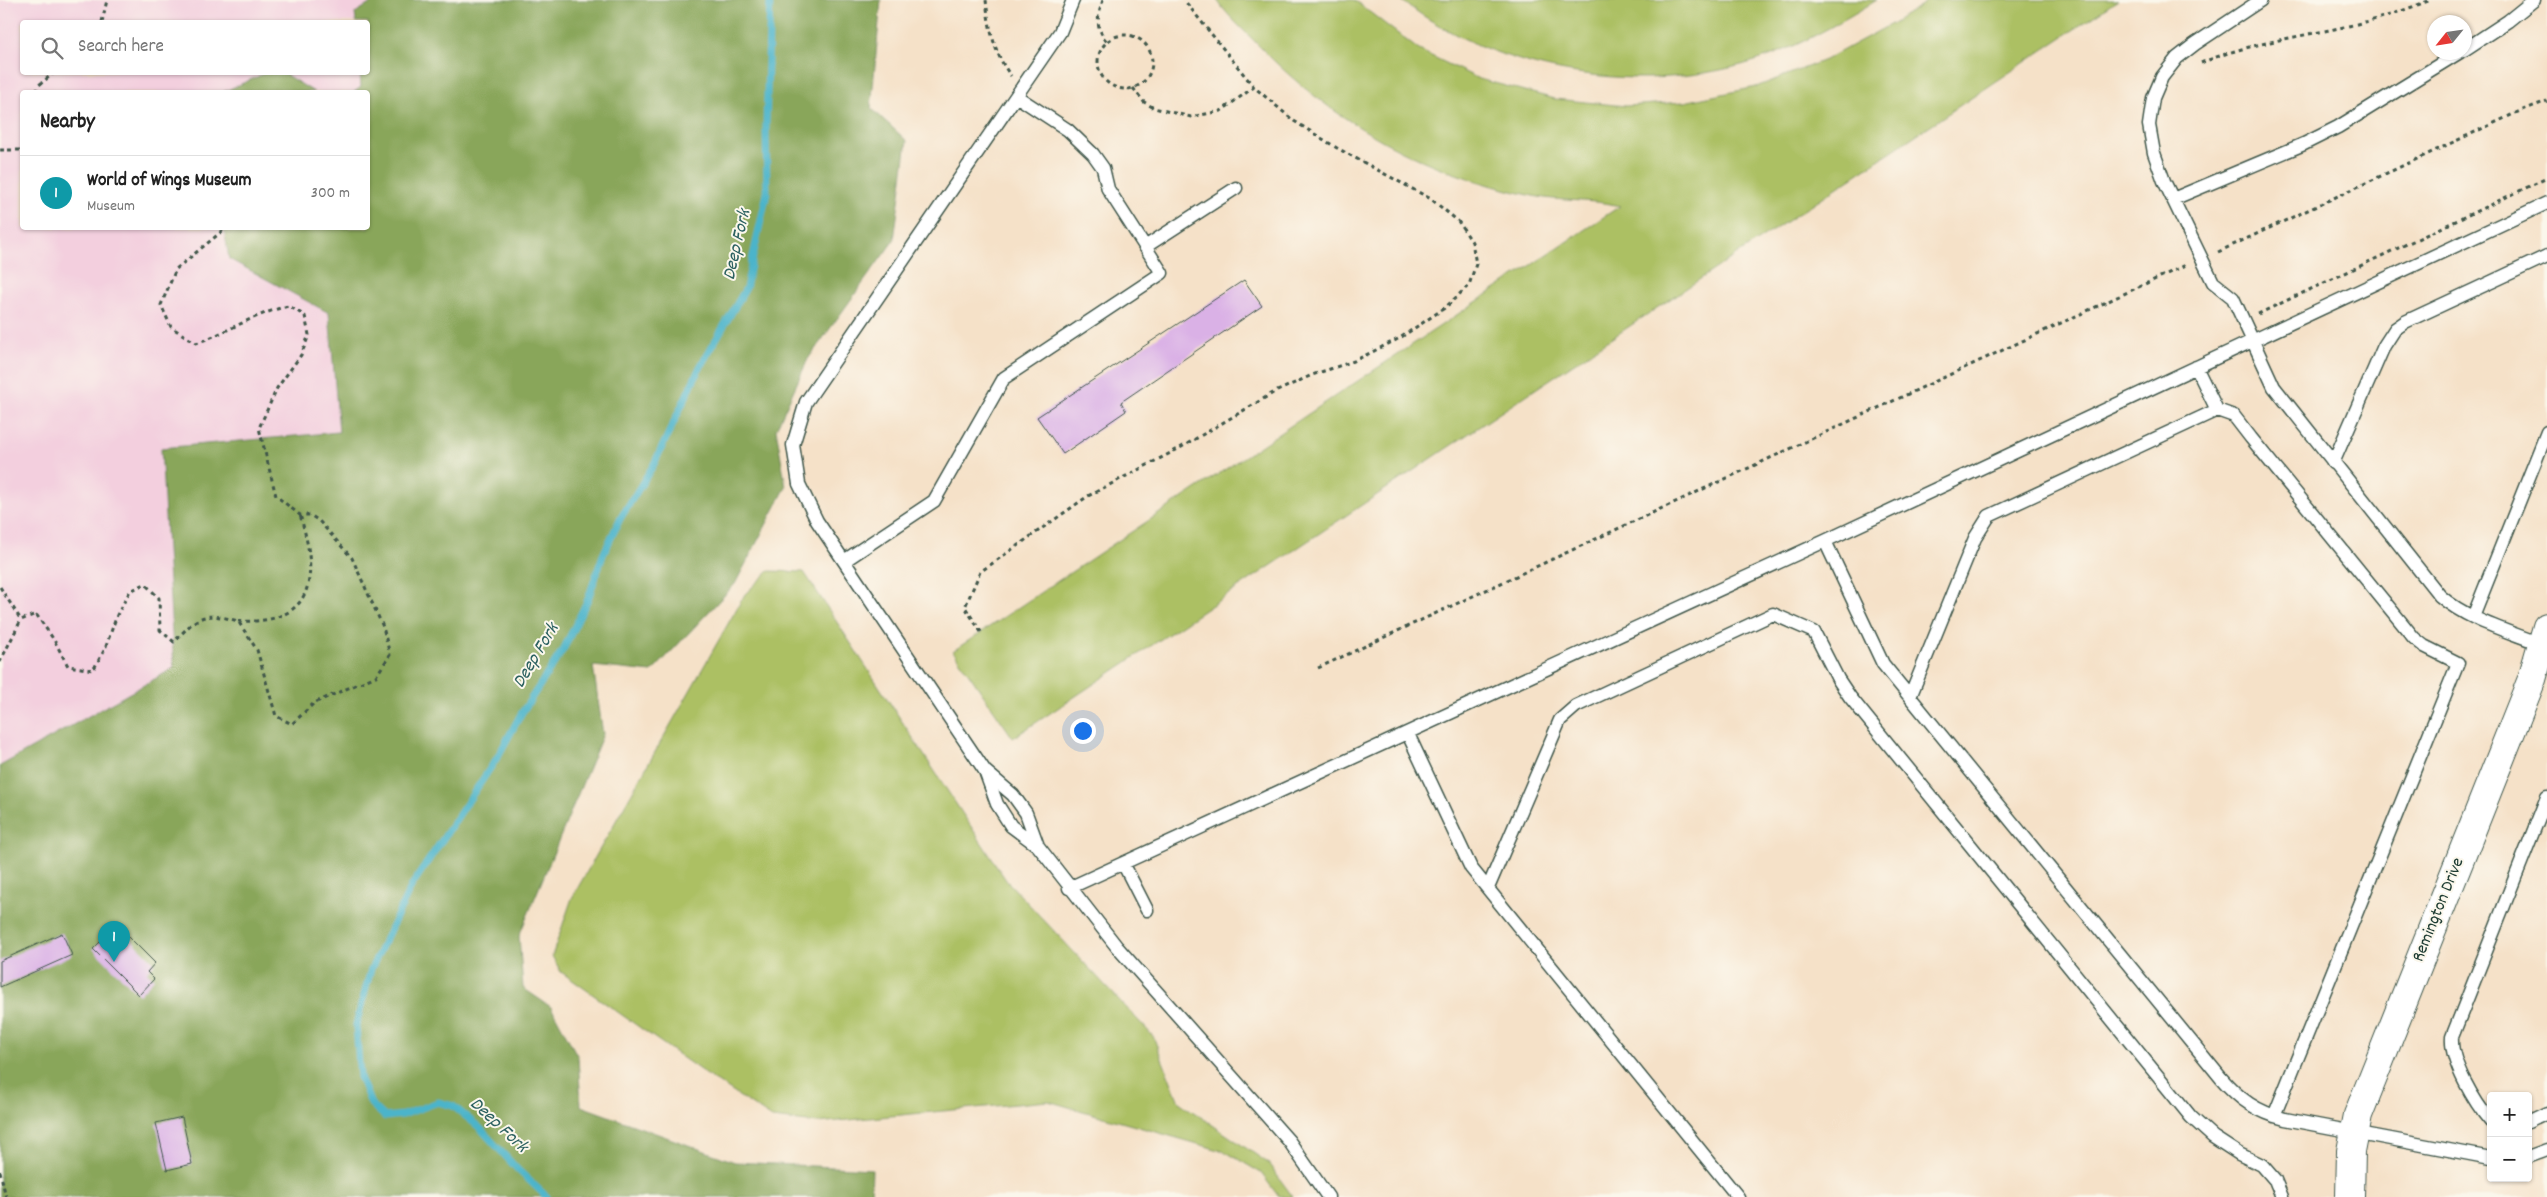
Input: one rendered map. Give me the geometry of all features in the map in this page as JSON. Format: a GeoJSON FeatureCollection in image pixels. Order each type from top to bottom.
{"type":"FeatureCollection","features":[{"type":"Feature","properties":{"kind":"street","name":"Remington Drive"},"geometry":{"type":"LineString","coordinates":[[2350,1197],[2349,1170],[2354,1132],[2364,1099],[2532,679],[2545,640]]}},
{"type":"Feature","properties":{"kind":"lane"},"geometry":{"type":"LineString","coordinates":[[1073,0],[1060,32],[806,402],[793,445],[799,484],[817,521],[985,771],[996,804],[1011,826],[1038,846],[1147,981],[1289,1141],[1328,1197]]}},
{"type":"Feature","properties":{"kind":"lane"},"geometry":{"type":"LineString","coordinates":[[2260,0],[2177,58],[2162,77],[2153,98],[2149,125],[2154,153],[2173,199],[2213,282],[2233,298],[2274,387],[2440,596],[2450,605],[2473,617],[2545,640]]}},
{"type":"Feature","properties":{"kind":"lane"},"geometry":{"type":"LineString","coordinates":[[2472,45],[2508,21],[2534,0]]}},
{"type":"Feature","properties":{"kind":"lane"},"geometry":{"type":"LineString","coordinates":[[2173,199],[2304,144],[2338,127],[2447,60]]}},
{"type":"Feature","properties":{"kind":"lane"},"geometry":{"type":"LineString","coordinates":[[844,560],[934,501],[1004,378],[1162,273],[1108,189],[1103,168],[1093,154],[1068,130],[1016,96]]}},
{"type":"Feature","properties":{"kind":"lane"},"geometry":{"type":"LineString","coordinates":[[1145,247],[1236,188]]}},
{"type":"Feature","properties":{"kind":"lane"},"geometry":{"type":"LineString","coordinates":[[1070,888],[1825,542],[2547,203]]}},
{"type":"Feature","properties":{"kind":"lane"},"geometry":{"type":"LineString","coordinates":[[2333,463],[2384,346],[2395,329],[2405,322],[2547,256]]}},
{"type":"Feature","properties":{"kind":"lane"},"geometry":{"type":"LineString","coordinates":[[2196,367],[2217,410]]}},
{"type":"Feature","properties":{"kind":"lane"},"geometry":{"type":"LineString","coordinates":[[1910,697],[1976,538],[1989,516],[2217,410],[2234,416],[2414,638],[2424,646],[2458,663],[2274,1116]]}},
{"type":"Feature","properties":{"kind":"lane"},"geometry":{"type":"LineString","coordinates":[[2473,617],[2547,432]]}},
{"type":"Feature","properties":{"kind":"lane"},"geometry":{"type":"LineString","coordinates":[[1825,542],[1874,649],[1910,697],[2221,1078],[2242,1101],[2274,1116],[2487,1157]]}},
{"type":"Feature","properties":{"kind":"lane"},"geometry":{"type":"LineString","coordinates":[[1488,888],[1560,720],[1576,706],[1773,614],[1814,632],[1850,698],[2185,1109],[2213,1137],[2239,1154],[2262,1164],[2276,1180],[2282,1197]]}},
{"type":"Feature","properties":{"kind":"lane"},"geometry":{"type":"LineString","coordinates":[[1408,734],[1466,861],[1738,1197]]}},
{"type":"Feature","properties":{"kind":"lane"},"geometry":{"type":"LineString","coordinates":[[985,771],[1013,795],[1026,813],[1038,846]]}},
{"type":"Feature","properties":{"kind":"lane"},"geometry":{"type":"LineString","coordinates":[[2487,1115],[2456,1062],[2452,1048],[2452,1037],[2547,797]]}},
{"type":"Feature","properties":{"kind":"lane"},"geometry":{"type":"LineString","coordinates":[[1123,863],[1147,910]]}},
{"type":"Feature","properties":{"kind":"lane"},"geometry":{"type":"LineString","coordinates":[[2532,1120],[2547,1113]]}},
{"type":"Feature","properties":{"kind":"lane"},"geometry":{"type":"LineString","coordinates":[[2532,1155],[2547,1150]]}},
{"type":"Feature","properties":{"kind":"path"},"geometry":{"type":"LineString","coordinates":[[102,20],[107,0]]}},
{"type":"Feature","properties":{"kind":"path"},"geometry":{"type":"LineString","coordinates":[[986,0],[988,24],[997,52],[1012,77],[1023,85]]}},
{"type":"Feature","properties":{"kind":"path"},"geometry":{"type":"LineString","coordinates":[[1103,0],[1097,21],[1098,30],[1107,42]]}},
{"type":"Feature","properties":{"kind":"path"},"geometry":{"type":"LineString","coordinates":[[981,632],[965,607],[980,572],[1088,496],[1180,448],[1272,392],[1312,375],[1354,361],[1400,338],[1446,307],[1469,285],[1476,264],[1472,242],[1458,222],[1430,198],[1337,148],[1294,121],[1254,87],[1184,0]]}},
{"type":"Feature","properties":{"kind":"path"},"geometry":{"type":"LineString","coordinates":[[2194,66],[2219,55],[2260,44],[2365,22],[2431,0]]}},
{"type":"Feature","properties":{"kind":"path"},"geometry":{"type":"LineString","coordinates":[[1131,36],[1146,46],[1152,62],[1150,71],[1140,84],[1133,88],[1117,88],[1110,85],[1100,72],[1098,57],[1107,42],[1114,38],[1131,36]]}},
{"type":"Feature","properties":{"kind":"path"},"geometry":{"type":"LineString","coordinates":[[37,90],[39,84],[51,75]]}},
{"type":"Feature","properties":{"kind":"path"},"geometry":{"type":"LineString","coordinates":[[1133,88],[1144,102],[1154,108],[1191,117],[1221,111],[1254,87]]}},
{"type":"Feature","properties":{"kind":"path"},"geometry":{"type":"LineString","coordinates":[[2210,256],[2528,107],[2547,101]]}},
{"type":"Feature","properties":{"kind":"path"},"geometry":{"type":"LineString","coordinates":[[0,150],[20,150]]}},
{"type":"Feature","properties":{"kind":"path"},"geometry":{"type":"LineString","coordinates":[[2276,305],[2547,178]]}},
{"type":"Feature","properties":{"kind":"path"},"geometry":{"type":"LineString","coordinates":[[0,662],[21,620],[36,614],[54,640],[68,666],[93,670],[105,649],[116,615],[130,592],[146,584],[159,598],[160,630],[174,642],[191,623],[213,614],[238,621],[255,622],[283,615],[302,600],[310,580],[311,554],[300,515],[276,496],[259,428],[277,388],[301,355],[310,335],[305,316],[289,306],[270,310],[220,335],[196,343],[171,327],[161,305],[176,269],[224,230]]}},
{"type":"Feature","properties":{"kind":"path"},"geometry":{"type":"LineString","coordinates":[[1318,668],[2193,261]]}},
{"type":"Feature","properties":{"kind":"path"},"geometry":{"type":"LineString","coordinates":[[238,621],[257,650],[276,716],[292,724],[314,703],[376,676],[390,655],[383,627],[352,558],[336,537],[319,521],[310,515],[300,515]]}},
{"type":"Feature","properties":{"kind":"path"},"geometry":{"type":"LineString","coordinates":[[0,587],[21,620]]}},
{"type":"Feature","properties":{"kind":"path"},"geometry":{"type":"LineString","coordinates":[[0,1171],[7,1192],[6,1197]]}},
{"type":"Feature","properties":{"kind":"shaded area"},"geometry":{"type":"Polygon","coordinates":[[[0,0],[504,0],[578,468],[0,864],[0,0]]]}},
{"type":"Feature","properties":{"kind":"green space"},"geometry":{"type":"Polygon","coordinates":[[[376,0],[881,0],[871,108],[907,141],[894,240],[808,359],[776,429],[786,487],[735,584],[652,672],[593,666],[603,734],[519,936],[523,988],[551,1007],[578,1057],[581,1106],[735,1162],[872,1169],[871,1197],[0,1197],[0,766],[174,668],[161,448],[339,432],[329,313],[229,259],[224,230],[370,230],[370,90],[357,90],[361,87],[360,75],[370,75],[370,20],[356,20],[355,13],[376,0]]]}},
{"type":"Feature","properties":{"kind":"green space"},"geometry":{"type":"Polygon","coordinates":[[[1217,0],[1354,0],[1419,50],[1479,79],[1555,99],[1626,106],[1684,102],[1756,87],[1825,60],[1895,22],[1929,0],[2118,0],[1013,738],[953,651],[1620,206],[1599,202],[1544,198],[1494,186],[1456,174],[1384,142],[1318,99],[1287,73],[1236,23],[1217,0]]]}},
{"type":"Feature","properties":{"kind":"green space"},"geometry":{"type":"Polygon","coordinates":[[[1401,0],[1877,0],[1829,28],[1780,52],[1733,67],[1685,76],[1634,78],[1584,74],[1534,64],[1486,48],[1442,27],[1401,0]]]}},
{"type":"Feature","properties":{"kind":"green space"},"geometry":{"type":"Polygon","coordinates":[[[261,75],[286,75],[311,90],[228,90],[261,75]]]}},
{"type":"Feature","properties":{"kind":"green space"},"geometry":{"type":"Polygon","coordinates":[[[769,571],[804,572],[1006,880],[1153,1036],[1179,1102],[1268,1163],[1293,1197],[1279,1197],[1261,1173],[1226,1152],[1048,1101],[817,1123],[772,1118],[710,1077],[561,972],[552,956],[572,898],[745,594],[769,571]]]}},
{"type":"Feature","properties":{"kind":"building"},"geometry":{"type":"Polygon","coordinates":[[[1244,280],[1262,306],[1121,402],[1126,411],[1063,454],[1037,417],[1244,280]]]}},
{"type":"Feature","properties":{"kind":"building"},"geometry":{"type":"Polygon","coordinates":[[[117,925],[155,963],[147,972],[154,979],[139,995],[93,949],[117,925]]]}},
{"type":"Feature","properties":{"kind":"building"},"geometry":{"type":"Polygon","coordinates":[[[62,933],[72,955],[0,987],[0,961],[62,933]]]}},
{"type":"Feature","properties":{"kind":"building"},"geometry":{"type":"Polygon","coordinates":[[[182,1117],[192,1164],[167,1170],[156,1123],[182,1117]]]}},
{"type":"Feature","properties":{"kind":"waterway","name":"Deep Fork"},"geometry":{"type":"LineString","coordinates":[[547,1197],[518,1170],[479,1127],[453,1106],[438,1102],[403,1115],[385,1117],[371,1104],[360,1077],[356,1025],[371,969],[412,885],[497,758],[521,714],[564,648],[588,599],[603,555],[620,519],[654,464],[700,367],[746,288],[767,193],[766,125],[770,0]]}},
{"type":"Feature","properties":{"kind":"place","name":"World of Wings Museum"},"geometry":{"type":"Point","coordinates":[114,962]}}]}
